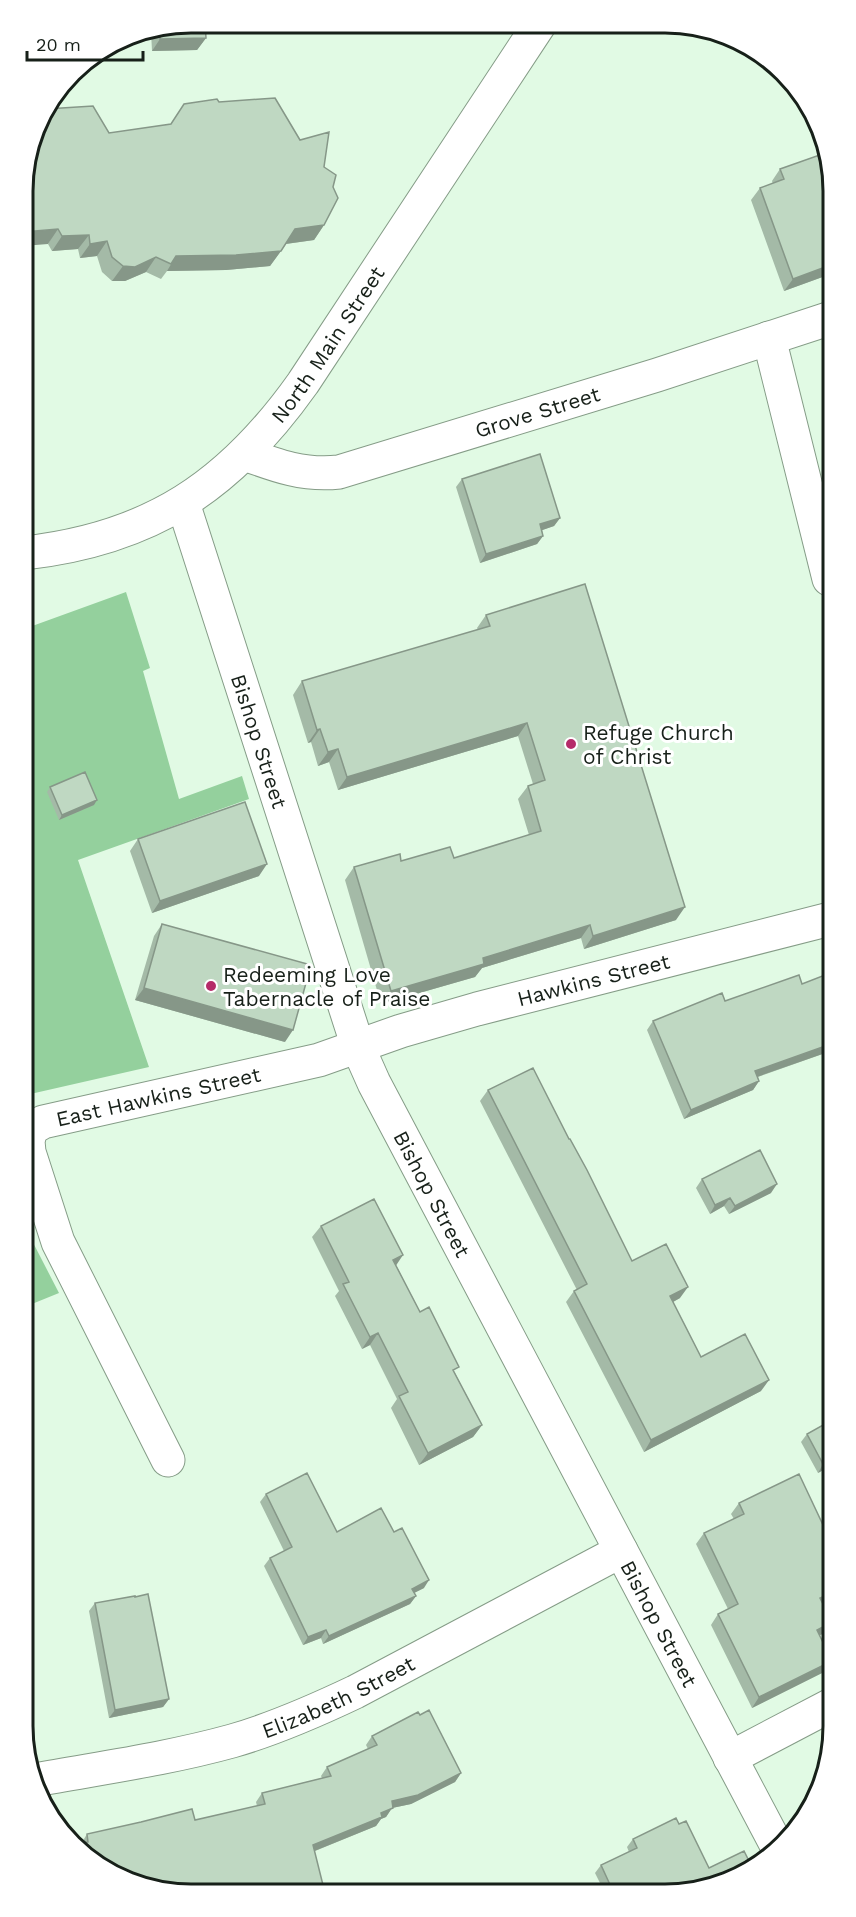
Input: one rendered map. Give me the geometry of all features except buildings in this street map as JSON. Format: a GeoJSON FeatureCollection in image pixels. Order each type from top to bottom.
{"type":"FeatureCollection","features":[{"type":"Feature","properties":{"kind":"street","name":"North Main Street"},"geometry":{"type":"LineString","coordinates":[[33,551],[92,541],[128,530],[158,517],[210,485],[245,454],[283,411],[303,383],[535,33]]}},
{"type":"Feature","properties":{"kind":"street","name":"Grove Street"},"geometry":{"type":"LineString","coordinates":[[245,454],[303,472],[314,474],[339,472],[635,382],[823,321]]}},
{"type":"Feature","properties":{"kind":"street"},"geometry":{"type":"LineString","coordinates":[[769,339],[823,555]]}},
{"type":"Feature","properties":{"kind":"street","name":"Bishop Street"},"geometry":{"type":"LineString","coordinates":[[183,502],[358,1047],[392,1119],[774,1840]]}},
{"type":"Feature","properties":{"kind":"street","name":"Hawkins Street"},"geometry":{"type":"LineString","coordinates":[[358,1047],[401,1031],[477,1009],[823,921]]}},
{"type":"Feature","properties":{"kind":"street","name":"East Hawkins Street"},"geometry":{"type":"LineString","coordinates":[[33,1128],[43,1122],[319,1060],[358,1047]]}},
{"type":"Feature","properties":{"kind":"street","name":"East Hawkins Street"},"geometry":{"type":"LineString","coordinates":[[33,1164],[58,1242],[168,1460]]}},
{"type":"Feature","properties":{"kind":"street","name":"Elizabeth Street"},"geometry":{"type":"LineString","coordinates":[[42,1779],[183,1753],[232,1741],[315,1711],[621,1551]]}},
{"type":"Feature","properties":{"kind":"street"},"geometry":{"type":"LineString","coordinates":[[730,1758],[823,1709]]}},
{"type":"Feature","properties":{"kind":"green space"},"geometry":{"type":"Polygon","coordinates":[[[126,592],[150,668],[143,671],[179,799],[242,776],[249,799],[78,860],[149,1067],[33,1093],[33,626],[126,592]]]}},
{"type":"Feature","properties":{"kind":"green space"},"geometry":{"type":"Polygon","coordinates":[[[33,1243],[59,1293],[33,1304],[33,1243]]]}},
{"type":"Feature","properties":{"kind":"place","name":"Refuge Church of Christ"},"geometry":{"type":"Point","coordinates":[571,744]}},
{"type":"Feature","properties":{"kind":"place","name":"Redeeming Love Tabernacle of Praise"},"geometry":{"type":"Point","coordinates":[211,986]}}]}
